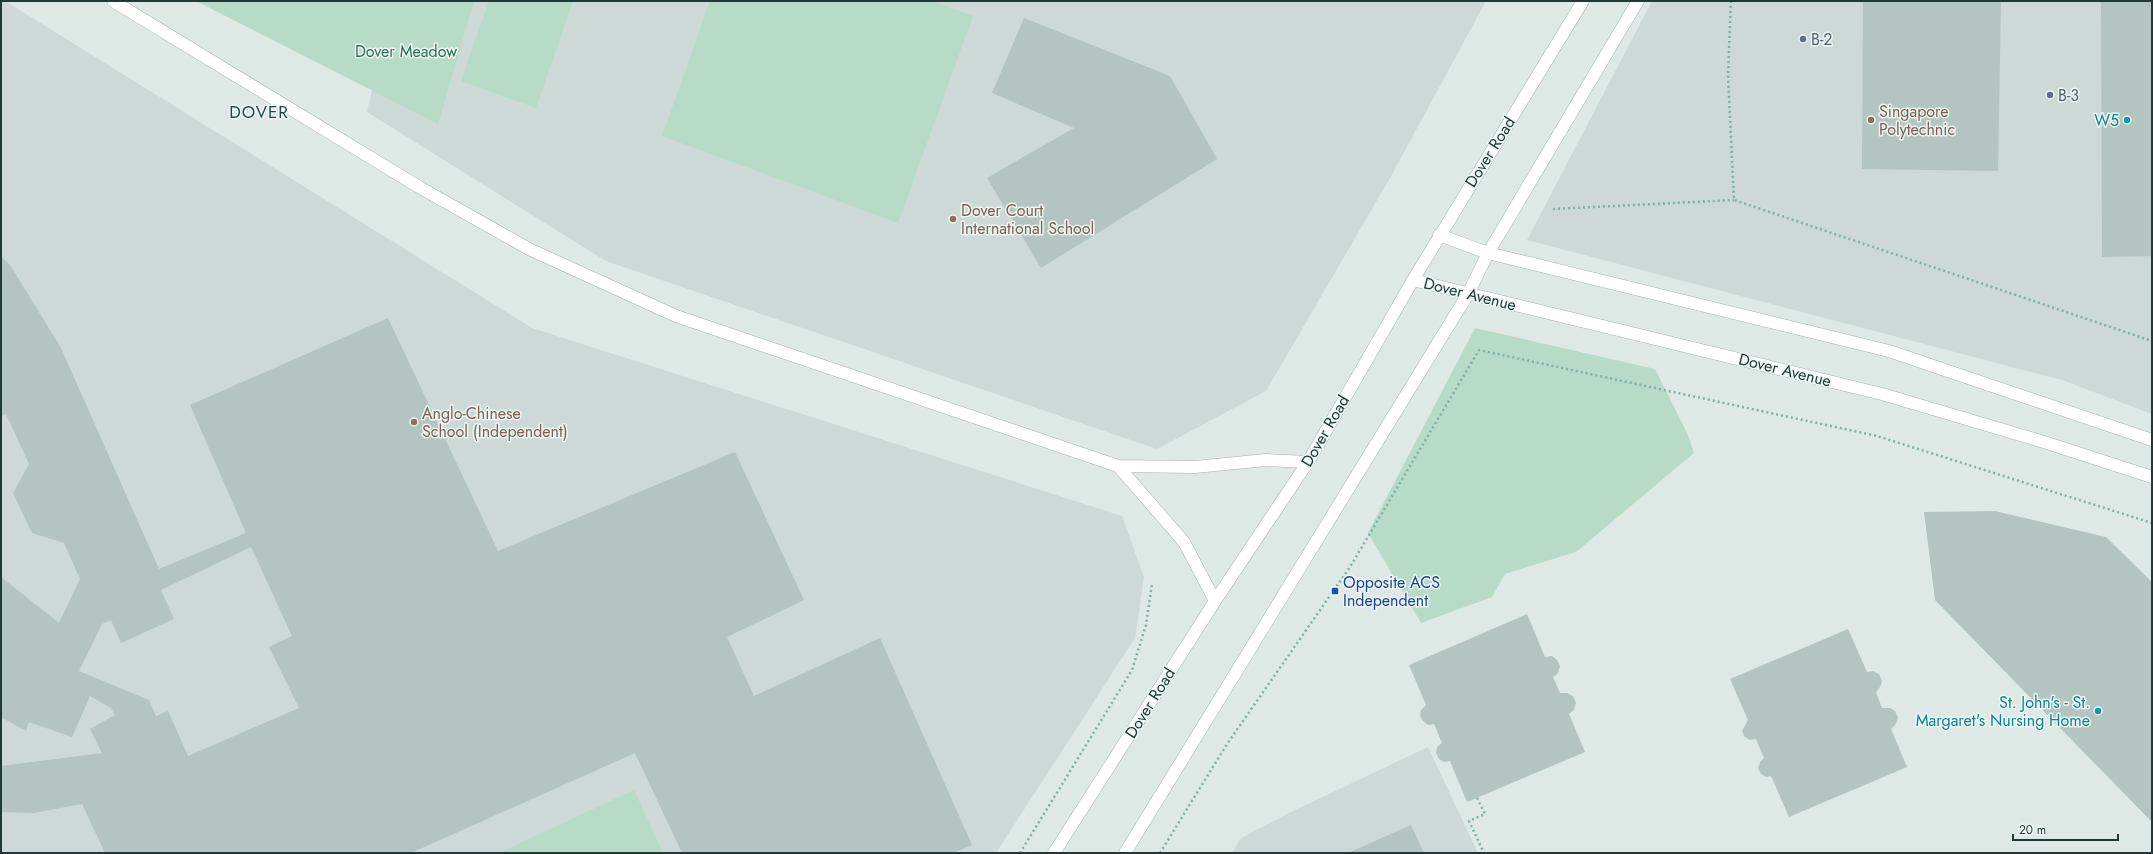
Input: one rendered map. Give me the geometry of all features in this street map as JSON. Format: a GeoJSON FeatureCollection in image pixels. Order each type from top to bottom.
{"type":"FeatureCollection","features":[{"type":"Feature","properties":{"kind":"street"},"geometry":{"type":"LineString","coordinates":[[113,1],[419,187],[529,249],[676,316],[1118,466],[1195,467],[1266,460],[1308,462]]}},
{"type":"Feature","properties":{"kind":"street","name":"Dover Road"},"geometry":{"type":"LineString","coordinates":[[1054,853],[1215,601],[1308,462],[1439,235],[1583,1]]}},
{"type":"Feature","properties":{"kind":"street"},"geometry":{"type":"LineString","coordinates":[[1125,853],[1468,294],[1488,253],[1638,1]]}},
{"type":"Feature","properties":{"kind":"street"},"geometry":{"type":"LineString","coordinates":[[1439,235],[1488,253],[1890,351],[2152,440]]}},
{"type":"Feature","properties":{"kind":"street","name":"Dover Avenue"},"geometry":{"type":"LineString","coordinates":[[1413,280],[1882,394],[2044,442],[2152,478]]}},
{"type":"Feature","properties":{"kind":"street"},"geometry":{"type":"LineString","coordinates":[[1118,466],[1184,542],[1215,601]]}},
{"type":"Feature","properties":{"kind":"path"},"geometry":{"type":"LineString","coordinates":[[1731,1],[1728,75],[1734,200]]}},
{"type":"Feature","properties":{"kind":"path"},"geometry":{"type":"LineString","coordinates":[[1553,209],[1734,200],[2152,341]]}},
{"type":"Feature","properties":{"kind":"path"},"geometry":{"type":"LineString","coordinates":[[1160,853],[1227,744],[1350,567],[1479,350],[1877,436],[2152,522]]}},
{"type":"Feature","properties":{"kind":"path"},"geometry":{"type":"LineString","coordinates":[[1020,853],[1132,670],[1146,625],[1152,584]]}},
{"type":"Feature","properties":{"kind":"path"},"geometry":{"type":"LineString","coordinates":[[1477,798],[1486,814],[1469,821],[1484,853]]}},
{"type":"Feature","properties":{"kind":"shaded area","name":"Anglo-Chinese School (Independent)"},"geometry":{"type":"Polygon","coordinates":[[[1,1],[5,1],[532,328],[1122,516],[1144,577],[1135,638],[996,853],[1,853],[1,1]]]}},
{"type":"Feature","properties":{"kind":"shaded area","name":"Dover Court International School"},"geometry":{"type":"Polygon","coordinates":[[[392,1],[1486,1],[1390,178],[1266,391],[1157,449],[606,261],[367,112],[392,1]]]}},
{"type":"Feature","properties":{"kind":"shaded area","name":"Singapore Polytechnic"},"geometry":{"type":"Polygon","coordinates":[[[1652,1],[2152,1],[2152,414],[2062,380],[1527,240],[1652,1]]]}},
{"type":"Feature","properties":{"kind":"shaded area"},"geometry":{"type":"Polygon","coordinates":[[[1428,747],[1478,853],[1232,853],[1241,838],[1293,811],[1428,747]]]}},
{"type":"Feature","properties":{"kind":"green space","name":"Dover Meadow"},"geometry":{"type":"Polygon","coordinates":[[[196,1],[474,1],[438,124],[196,1]]]}},
{"type":"Feature","properties":{"kind":"green space"},"geometry":{"type":"Polygon","coordinates":[[[489,1],[573,1],[536,108],[461,81],[489,1]]]}},
{"type":"Feature","properties":{"kind":"green space"},"geometry":{"type":"Polygon","coordinates":[[[710,1],[932,1],[973,16],[898,223],[662,136],[710,1]]]}},
{"type":"Feature","properties":{"kind":"green space"},"geometry":{"type":"Polygon","coordinates":[[[1475,328],[1655,369],[1688,435],[1694,453],[1576,552],[1505,574],[1492,597],[1421,623],[1368,533],[1475,328]]]}},
{"type":"Feature","properties":{"kind":"green space"},"geometry":{"type":"Polygon","coordinates":[[[634,790],[663,853],[499,853],[634,790]]]}},
{"type":"Feature","properties":{"kind":"building"},"geometry":{"type":"Polygon","coordinates":[[[1863,1],[2001,1],[1998,171],[1862,169],[1863,1]]]}},
{"type":"Feature","properties":{"kind":"building","name":"W5"},"geometry":{"type":"Polygon","coordinates":[[[2101,1],[2152,1],[2152,256],[2102,257],[2101,1]]]}},
{"type":"Feature","properties":{"kind":"building"},"geometry":{"type":"Polygon","coordinates":[[[1024,18],[1170,76],[1217,159],[1041,268],[987,178],[1074,128],[992,93],[1024,18]]]}},
{"type":"Feature","properties":{"kind":"building"},"geometry":{"type":"Polygon","coordinates":[[[1,256],[10,265],[61,348],[159,569],[246,533],[190,405],[388,318],[498,551],[735,452],[804,600],[727,637],[754,696],[880,638],[972,845],[953,853],[682,853],[635,753],[411,853],[105,853],[82,804],[34,813],[1,812],[1,766],[102,753],[90,729],[115,715],[111,708],[90,696],[72,737],[29,722],[26,731],[1,717],[1,577],[59,623],[80,579],[64,543],[32,533],[13,493],[29,464],[6,414],[1,416],[1,256]],[[251,547],[161,590],[174,619],[121,643],[111,620],[102,624],[79,671],[149,700],[156,716],[168,711],[188,756],[299,708],[269,647],[292,636],[251,547]]]}},
{"type":"Feature","properties":{"kind":"building","name":"St. John's - St. Margaret's Nursing Home"},"geometry":{"type":"Polygon","coordinates":[[[1995,511],[2106,537],[2152,582],[2152,822],[1935,600],[1924,512],[1995,511]]]}},
{"type":"Feature","properties":{"kind":"building"},"geometry":{"type":"Polygon","coordinates":[[[1527,614],[1545,657],[1552,656],[1557,660],[1560,666],[1558,673],[1553,677],[1560,693],[1567,693],[1573,696],[1576,703],[1574,710],[1569,714],[1585,752],[1467,802],[1450,761],[1444,762],[1439,759],[1436,753],[1437,747],[1442,743],[1434,724],[1428,725],[1420,716],[1421,710],[1426,705],[1409,665],[1527,614]]]}},
{"type":"Feature","properties":{"kind":"building"},"geometry":{"type":"Polygon","coordinates":[[[1848,629],[1867,672],[1873,671],[1879,674],[1882,681],[1876,692],[1882,708],[1890,708],[1895,711],[1898,718],[1896,724],[1891,729],[1907,767],[1789,817],[1771,776],[1766,777],[1761,774],[1758,768],[1760,762],[1764,758],[1756,739],[1750,740],[1744,736],[1742,731],[1748,720],[1730,679],[1848,629]]]}},
{"type":"Feature","properties":{"kind":"building"},"geometry":{"type":"Polygon","coordinates":[[[1411,825],[1424,853],[1348,853],[1411,825]]]}},
{"type":"Feature","properties":{"kind":"place","name":"B-2"},"geometry":{"type":"Point","coordinates":[1803,39]}},
{"type":"Feature","properties":{"kind":"place","name":"B-3"},"geometry":{"type":"Point","coordinates":[2050,95]}},
{"type":"Feature","properties":{"kind":"place","name":"Singapore Polytechnic"},"geometry":{"type":"Point","coordinates":[1871,120]}},
{"type":"Feature","properties":{"kind":"place","name":"W5"},"geometry":{"type":"Point","coordinates":[2127,120]}},
{"type":"Feature","properties":{"kind":"place","name":"Dover Court International School"},"geometry":{"type":"Point","coordinates":[953,219]}},
{"type":"Feature","properties":{"kind":"place","name":"Anglo-Chinese School (Independent)"},"geometry":{"type":"Point","coordinates":[414,422]}},
{"type":"Feature","properties":{"kind":"place","name":"Opposite ACS Independent"},"geometry":{"type":"Point","coordinates":[1335,591]}},
{"type":"Feature","properties":{"kind":"place","name":"St. John's - St. Margaret's Nursing Home"},"geometry":{"type":"Point","coordinates":[2098,711]}},
{"type":"Feature","properties":{"kind":"district","name":"DOVER"},"geometry":{"type":"Point","coordinates":[259,112]}}]}
